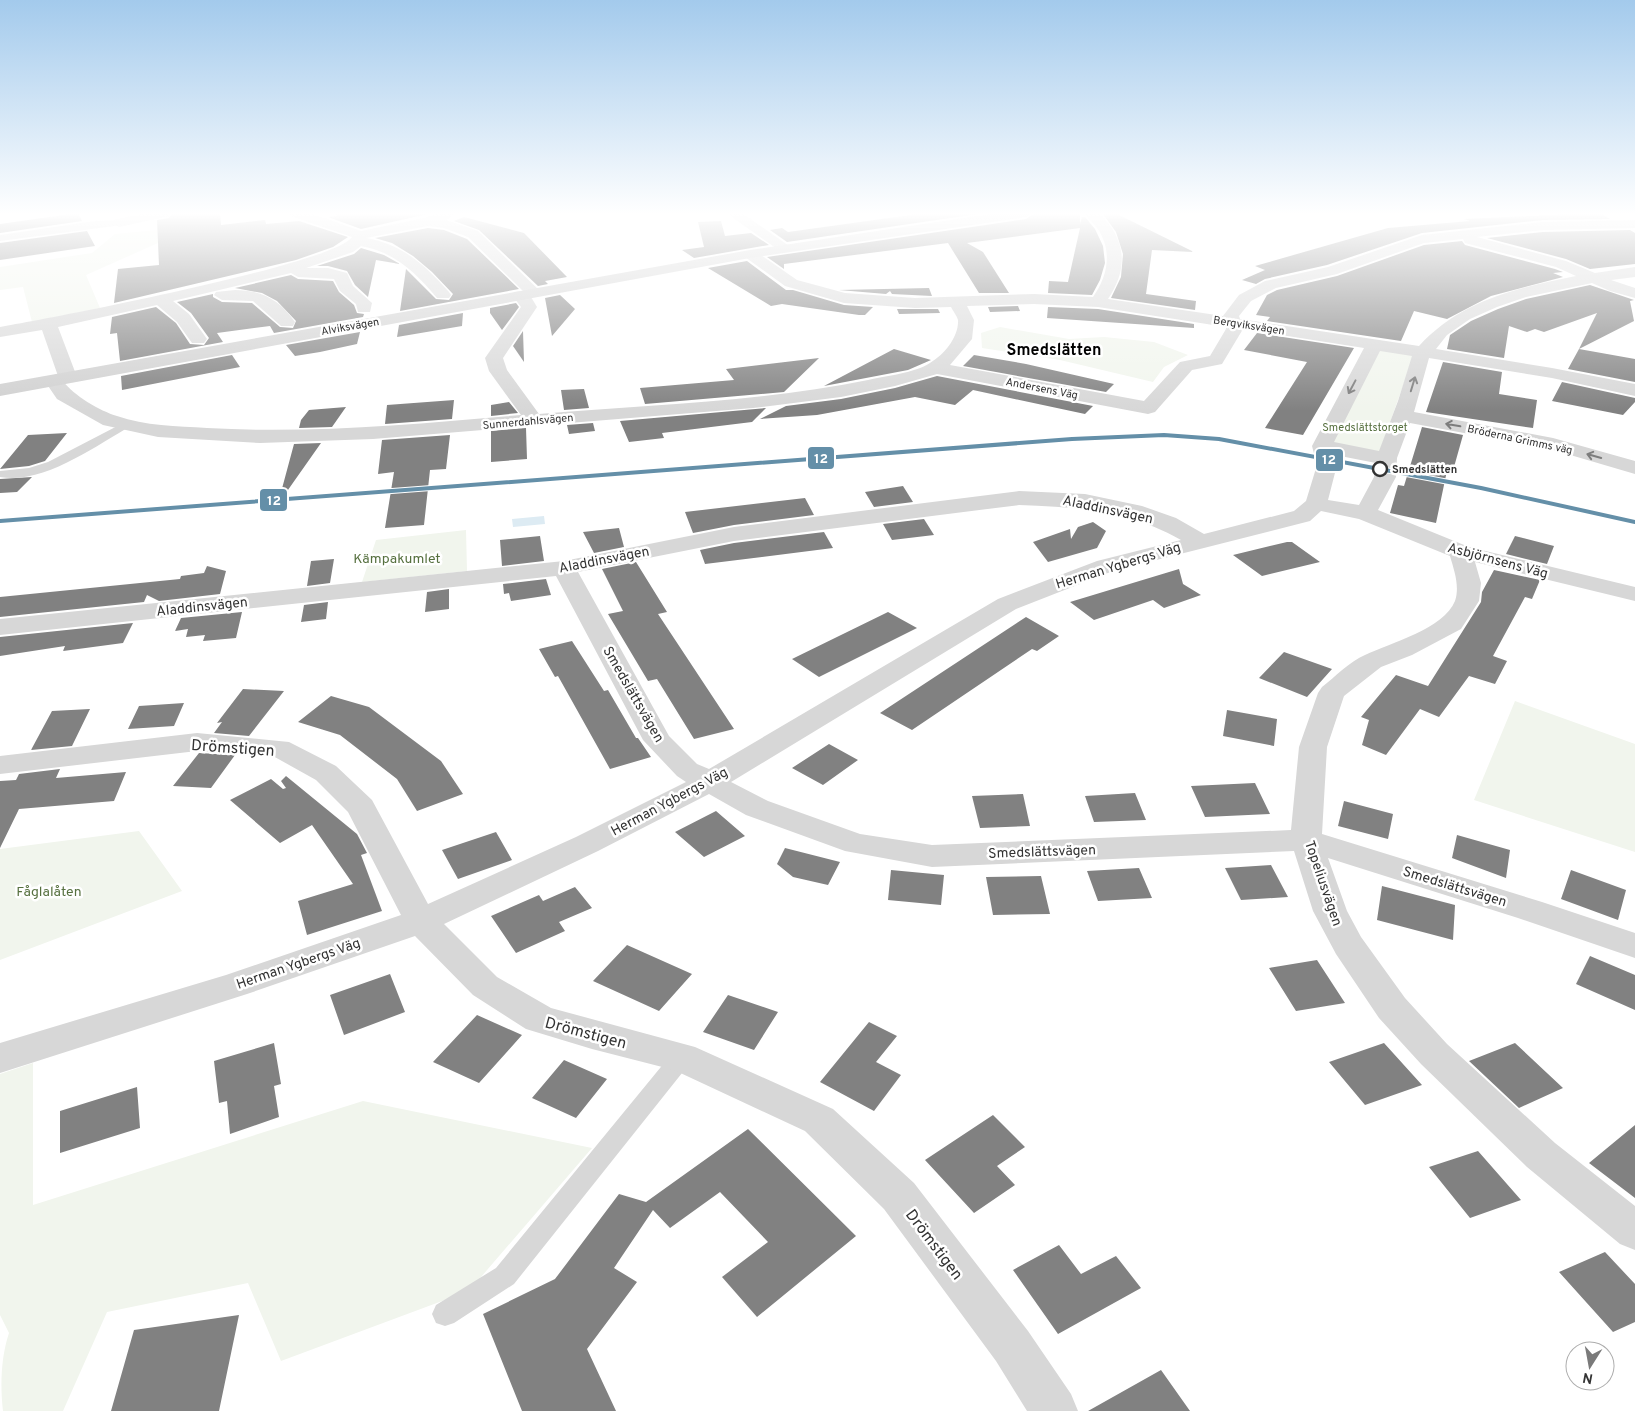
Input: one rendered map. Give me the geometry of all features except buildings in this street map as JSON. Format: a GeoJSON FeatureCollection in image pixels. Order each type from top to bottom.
{"type":"FeatureCollection","features":[{"type":"Feature","properties":{"kind":"street"},"geometry":{"type":"LineString","coordinates":[[0,332],[48,324],[250,279]]}},
{"type":"Feature","properties":{"kind":"street"},"geometry":{"type":"LineString","coordinates":[[342,279],[346,288],[364,303],[364,308]]}},
{"type":"Feature","properties":{"kind":"street"},"geometry":{"type":"LineString","coordinates":[[430,279],[443,295]]}},
{"type":"Feature","properties":{"kind":"street"},"geometry":{"type":"LineString","coordinates":[[513,279],[527,294],[529,307],[494,358],[498,371],[534,420]]}},
{"type":"Feature","properties":{"kind":"street","name":"Alviksvägen"},"geometry":{"type":"LineString","coordinates":[[0,390],[611,279]]}},
{"type":"Feature","properties":{"kind":"street","name":"Bergviksvägen"},"geometry":{"type":"LineString","coordinates":[[786,279],[791,282],[844,298],[915,303],[1034,299],[1098,302],[1552,373],[1635,390]]}},
{"type":"Feature","properties":{"kind":"street"},"geometry":{"type":"LineString","coordinates":[[1098,302],[1111,279]]}},
{"type":"Feature","properties":{"kind":"street"},"geometry":{"type":"LineString","coordinates":[[1231,322],[1231,316],[1245,298],[1271,284],[1295,279]]}},
{"type":"Feature","properties":{"kind":"street"},"geometry":{"type":"LineString","coordinates":[[1375,344],[1325,455],[1316,504],[1365,513],[1386,467],[1423,352],[1439,335],[1462,318],[1489,304],[1524,292],[1584,279]]}},
{"type":"Feature","properties":{"kind":"street"},"geometry":{"type":"LineString","coordinates":[[1597,279],[1635,293]]}},
{"type":"Feature","properties":{"kind":"street"},"geometry":{"type":"LineString","coordinates":[[203,290],[219,295],[248,293],[263,297],[287,322]]}},
{"type":"Feature","properties":{"kind":"street"},"geometry":{"type":"LineString","coordinates":[[160,299],[183,318],[198,340]]}},
{"type":"Feature","properties":{"kind":"street","name":"Sunnerdahlsvägen"},"geometry":{"type":"LineString","coordinates":[[48,324],[64,396],[110,421],[158,431],[260,437],[373,433],[534,420],[772,400],[850,389],[895,380],[936,368],[949,357],[963,339],[966,320],[957,302]]}},
{"type":"Feature","properties":{"kind":"street","name":"Andersens Väg"},"geometry":{"type":"LineString","coordinates":[[936,368],[1148,408],[1186,366],[1216,360],[1234,329],[1231,322]]}},
{"type":"Feature","properties":{"kind":"street","name":"Bröderna Grimms väg"},"geometry":{"type":"LineString","coordinates":[[1403,416],[1553,444],[1635,468]]}},
{"type":"Feature","properties":{"kind":"street"},"geometry":{"type":"LineString","coordinates":[[1325,455],[1386,467]]}},
{"type":"Feature","properties":{"kind":"street","name":"Aladdinsvägen"},"geometry":{"type":"LineString","coordinates":[[0,627],[564,568],[734,534],[1019,498],[1085,501],[1142,513],[1168,523],[1200,541]]}},
{"type":"Feature","properties":{"kind":"street","name":"Herman Ygbergs Väg"},"geometry":{"type":"LineString","coordinates":[[0,1058],[235,984],[421,921],[587,844],[710,782],[1007,604],[1105,566],[1302,516],[1316,504]]}},
{"type":"Feature","properties":{"kind":"street","name":"Asbjörnsens Väg"},"geometry":{"type":"LineString","coordinates":[[1365,513],[1461,552],[1635,594]]}},
{"type":"Feature","properties":{"kind":"street","name":"Topeliusvägen"},"geometry":{"type":"LineString","coordinates":[[1461,552],[1469,583],[1468,592],[1467,600],[1452,624],[1403,650],[1372,661],[1332,693],[1312,746],[1306,840],[1330,911],[1348,945],[1392,1008],[1434,1054],[1540,1155],[1635,1231]]}},
{"type":"Feature","properties":{"kind":"street","name":"Smedslättsvägen"},"geometry":{"type":"LineString","coordinates":[[564,568],[657,740],[687,770],[757,808],[856,844],[932,856],[1306,840],[1530,910],[1635,946]]}},
{"type":"Feature","properties":{"kind":"street","name":"Drömstigen"},"geometry":{"type":"LineString","coordinates":[[0,766],[197,742],[279,748],[326,773],[361,807],[421,921],[485,986],[539,1019],[592,1035],[682,1057],[818,1120],[825,1126],[899,1196],[1012,1346],[1054,1411]]}},
{"type":"Feature","properties":{"kind":"lane"},"geometry":{"type":"LineString","coordinates":[[3,474],[30,472],[52,465],[126,424]]}},
{"type":"Feature","properties":{"kind":"lane"},"geometry":{"type":"LineString","coordinates":[[445,1314],[505,1276],[682,1057]]}},
{"type":"Feature","properties":{"kind":"green space"},"geometry":{"type":"Polygon","coordinates":[[[0,279],[88,279],[100,308],[32,322],[23,287],[0,290],[0,279]]]}},
{"type":"Feature","properties":{"kind":"green space"},"geometry":{"type":"Polygon","coordinates":[[[1000,327],[1069,339],[1104,337],[1154,342],[1188,355],[1164,367],[1153,382],[1060,360],[982,348],[981,333],[1000,327]]]}},
{"type":"Feature","properties":{"kind":"green space","name":"Smedslättstorget"},"geometry":{"type":"Polygon","coordinates":[[[1380,350],[1414,355],[1379,453],[1331,444],[1380,350]]]}},
{"type":"Feature","properties":{"kind":"green space","name":"Kämpakumlet"},"geometry":{"type":"Polygon","coordinates":[[[466,530],[467,571],[362,582],[376,540],[466,530]]]}},
{"type":"Feature","properties":{"kind":"green space"},"geometry":{"type":"Polygon","coordinates":[[[1515,701],[1635,744],[1635,852],[1474,800],[1515,701]]]}},
{"type":"Feature","properties":{"kind":"green space","name":"Fåglalåten"},"geometry":{"type":"Polygon","coordinates":[[[139,831],[182,891],[0,960],[0,849],[139,831]]]}},
{"type":"Feature","properties":{"kind":"green space"},"geometry":{"type":"Polygon","coordinates":[[[33,1063],[33,1205],[363,1101],[592,1148],[469,1291],[281,1361],[248,1283],[107,1312],[63,1411],[3,1411],[2,1371],[9,1333],[0,1315],[0,1074],[33,1063]]]}},
{"type":"Feature","properties":{"kind":"shaded area"},"geometry":{"type":"Polygon","coordinates":[[[544,516],[545,524],[513,527],[512,519],[544,516]]]}},
{"type":"Feature","properties":{"kind":"transit line","name":"12"},"geometry":{"type":"LineString","coordinates":[[0,521],[1072,439],[1164,435],[1219,439],[1481,488],[1635,522]]}},
{"type":"Feature","properties":{"kind":"place","name":"Smedslätten"},"geometry":{"type":"Point","coordinates":[1380,469]}},
{"type":"Feature","properties":{"kind":"district","name":"Smedslätten"},"geometry":{"type":"Point","coordinates":[1054,349]}}]}
